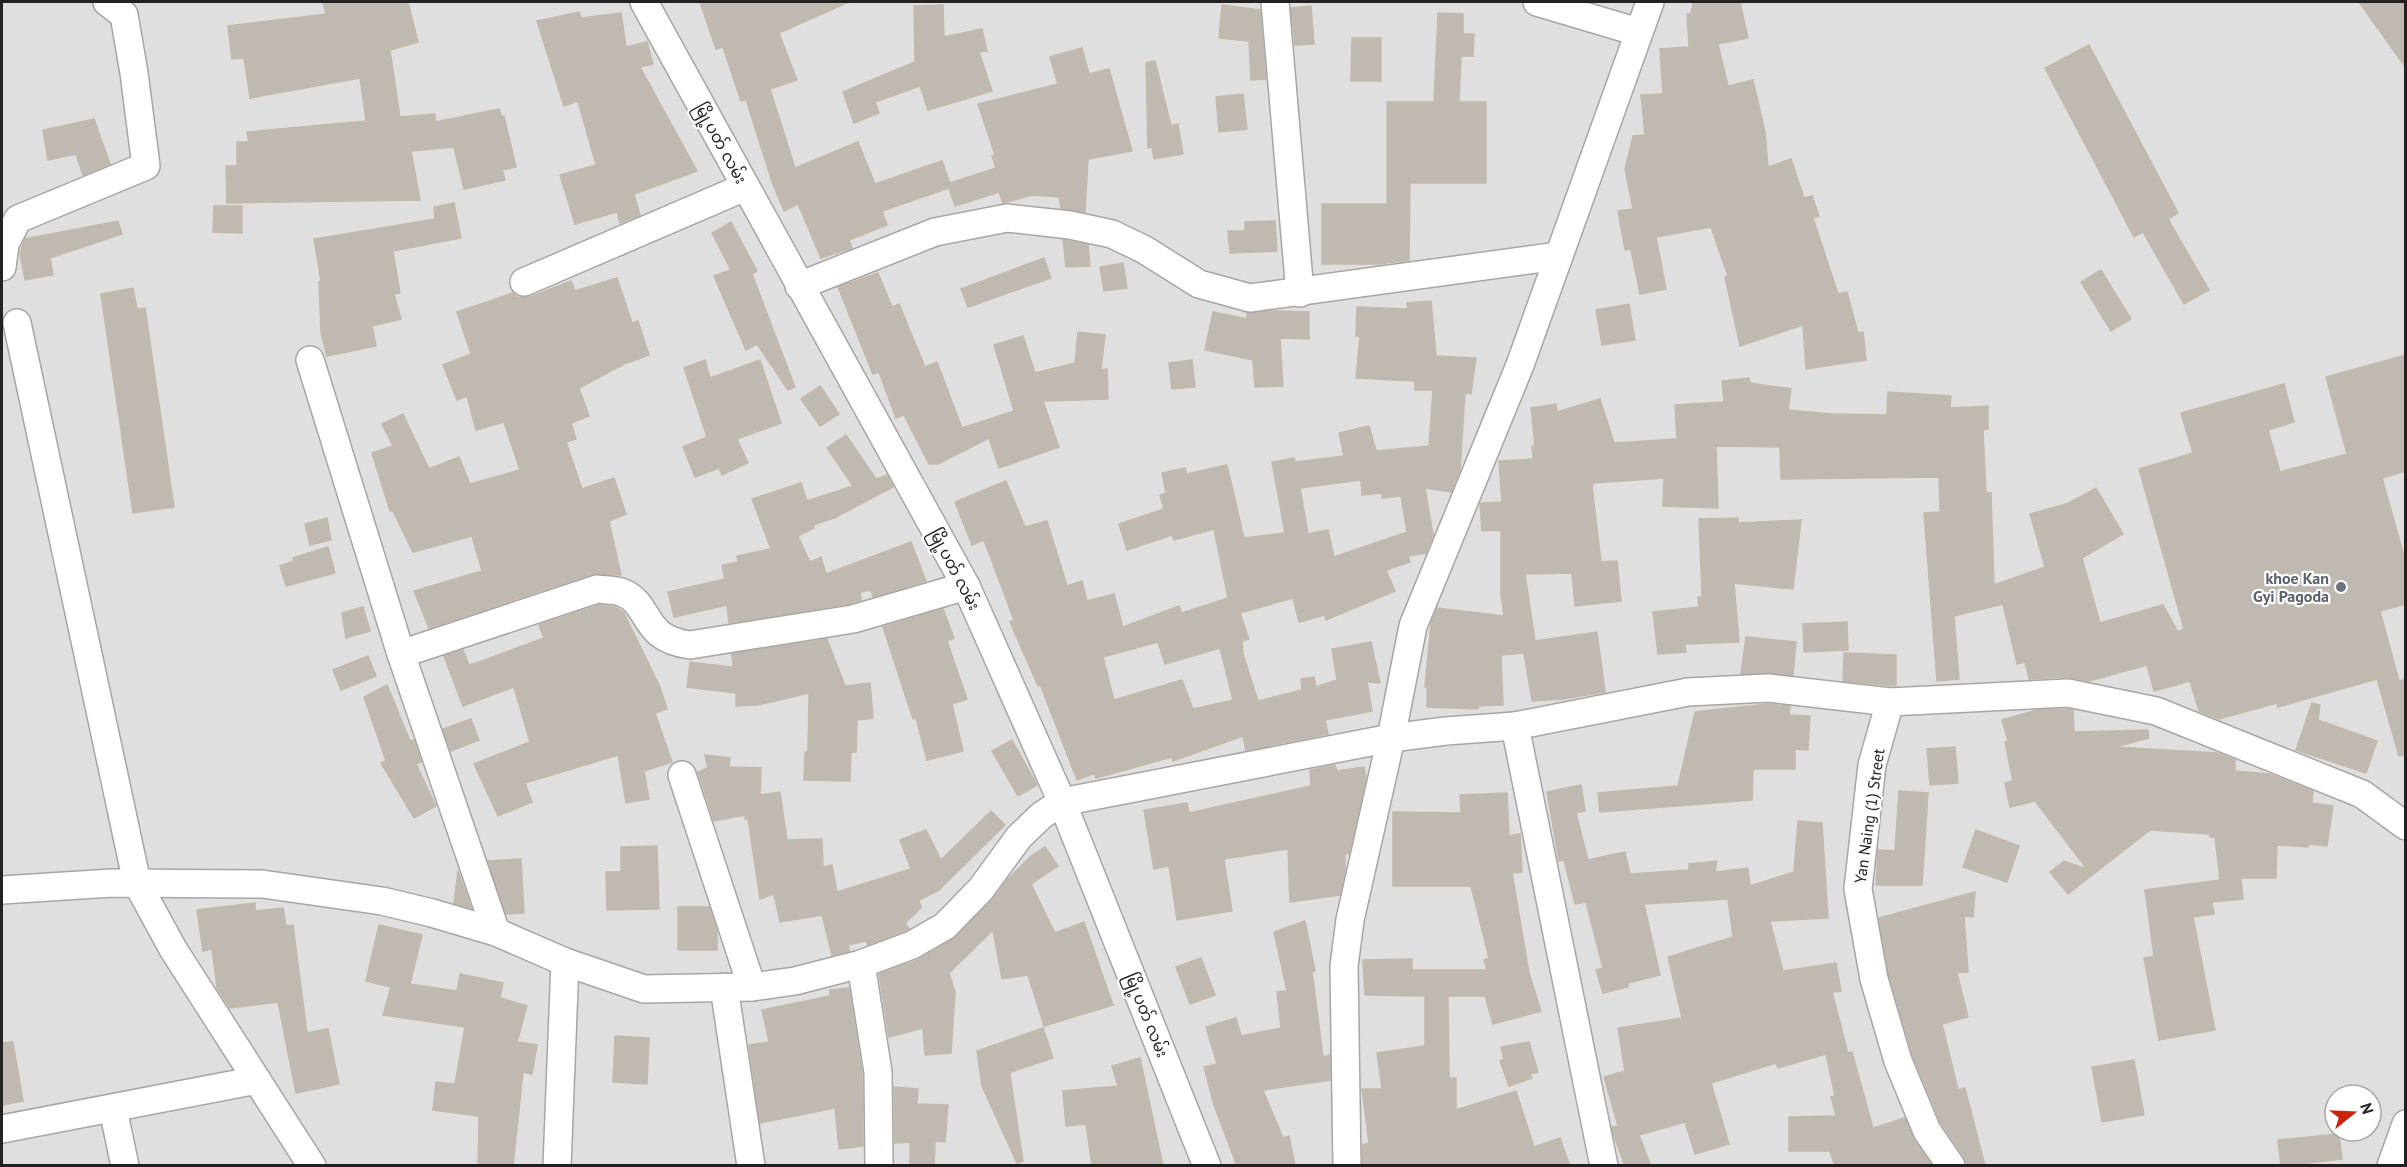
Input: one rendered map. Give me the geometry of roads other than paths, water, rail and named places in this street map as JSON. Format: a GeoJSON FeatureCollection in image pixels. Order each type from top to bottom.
{"type":"FeatureCollection","features":[{"type":"Feature","properties":{"kind":"street"},"geometry":{"type":"LineString","coordinates":[[2,267],[5,244],[18,219],[146,166],[124,15],[107,2]]}},
{"type":"Feature","properties":{"kind":"street","name":"မြို့ပတ် လမ်း"},"geometry":{"type":"LineString","coordinates":[[644,2],[966,586],[1062,802],[1207,1166]]}},
{"type":"Feature","properties":{"kind":"street"},"geometry":{"type":"LineString","coordinates":[[1275,2],[1300,293]]}},
{"type":"Feature","properties":{"kind":"street"},"geometry":{"type":"LineString","coordinates":[[1538,2],[1638,32]]}},
{"type":"Feature","properties":{"kind":"street"},"geometry":{"type":"LineString","coordinates":[[1347,1166],[1344,966],[1350,920],[1391,738],[1413,626],[1520,365],[1650,2]]}},
{"type":"Feature","properties":{"kind":"street"},"geometry":{"type":"LineString","coordinates":[[524,282],[745,187]]}},
{"type":"Feature","properties":{"kind":"street"},"geometry":{"type":"LineString","coordinates":[[799,286],[935,232],[1007,218],[1070,225],[1112,234],[1145,250],[1199,284],[1250,298],[1300,293],[1558,256]]}},
{"type":"Feature","properties":{"kind":"street"},"geometry":{"type":"LineString","coordinates":[[17,323],[137,883],[173,949],[312,1166]]}},
{"type":"Feature","properties":{"kind":"street"},"geometry":{"type":"LineString","coordinates":[[310,360],[401,654],[496,932]]}},
{"type":"Feature","properties":{"kind":"street"},"geometry":{"type":"LineString","coordinates":[[401,654],[597,589],[619,591],[630,597],[659,635],[672,642],[690,645],[853,619],[966,586]]}},
{"type":"Feature","properties":{"kind":"street"},"geometry":{"type":"LineString","coordinates":[[2,890],[137,883],[261,884],[382,902],[496,932],[565,962],[644,989],[752,987],[795,981],[861,964],[912,945],[945,926],[981,889],[1019,837],[1042,815],[1062,802],[1391,738],[1515,726],[1688,692],[1768,688],[1890,702],[2068,693],[2156,711],[2362,794],[2406,826]]}},
{"type":"Feature","properties":{"kind":"street","name":"Yan Naing (1) Street"},"geometry":{"type":"LineString","coordinates":[[1890,702],[1872,765],[1858,889],[1874,979],[1898,1061],[1927,1131],[1951,1166]]}},
{"type":"Feature","properties":{"kind":"street"},"geometry":{"type":"LineString","coordinates":[[1515,726],[1604,1166]]}},
{"type":"Feature","properties":{"kind":"street"},"geometry":{"type":"LineString","coordinates":[[682,775],[752,987]]}},
{"type":"Feature","properties":{"kind":"street"},"geometry":{"type":"LineString","coordinates":[[557,1166],[565,962]]}},
{"type":"Feature","properties":{"kind":"street"},"geometry":{"type":"LineString","coordinates":[[861,964],[878,1072],[879,1166]]}},
{"type":"Feature","properties":{"kind":"street"},"geometry":{"type":"LineString","coordinates":[[724,987],[751,1166]]}},
{"type":"Feature","properties":{"kind":"street"},"geometry":{"type":"LineString","coordinates":[[2,1129],[257,1080]]}},
{"type":"Feature","properties":{"kind":"street"},"geometry":{"type":"LineString","coordinates":[[113,1109],[125,1166]]}},
{"type":"Feature","properties":{"kind":"street"},"geometry":{"type":"LineString","coordinates":[[2391,1166],[2406,1124]]}},
{"type":"Feature","properties":{"kind":"place","name":"khoe Kan Gyi Pagoda"},"geometry":{"type":"Point","coordinates":[2341,587]}}]}
